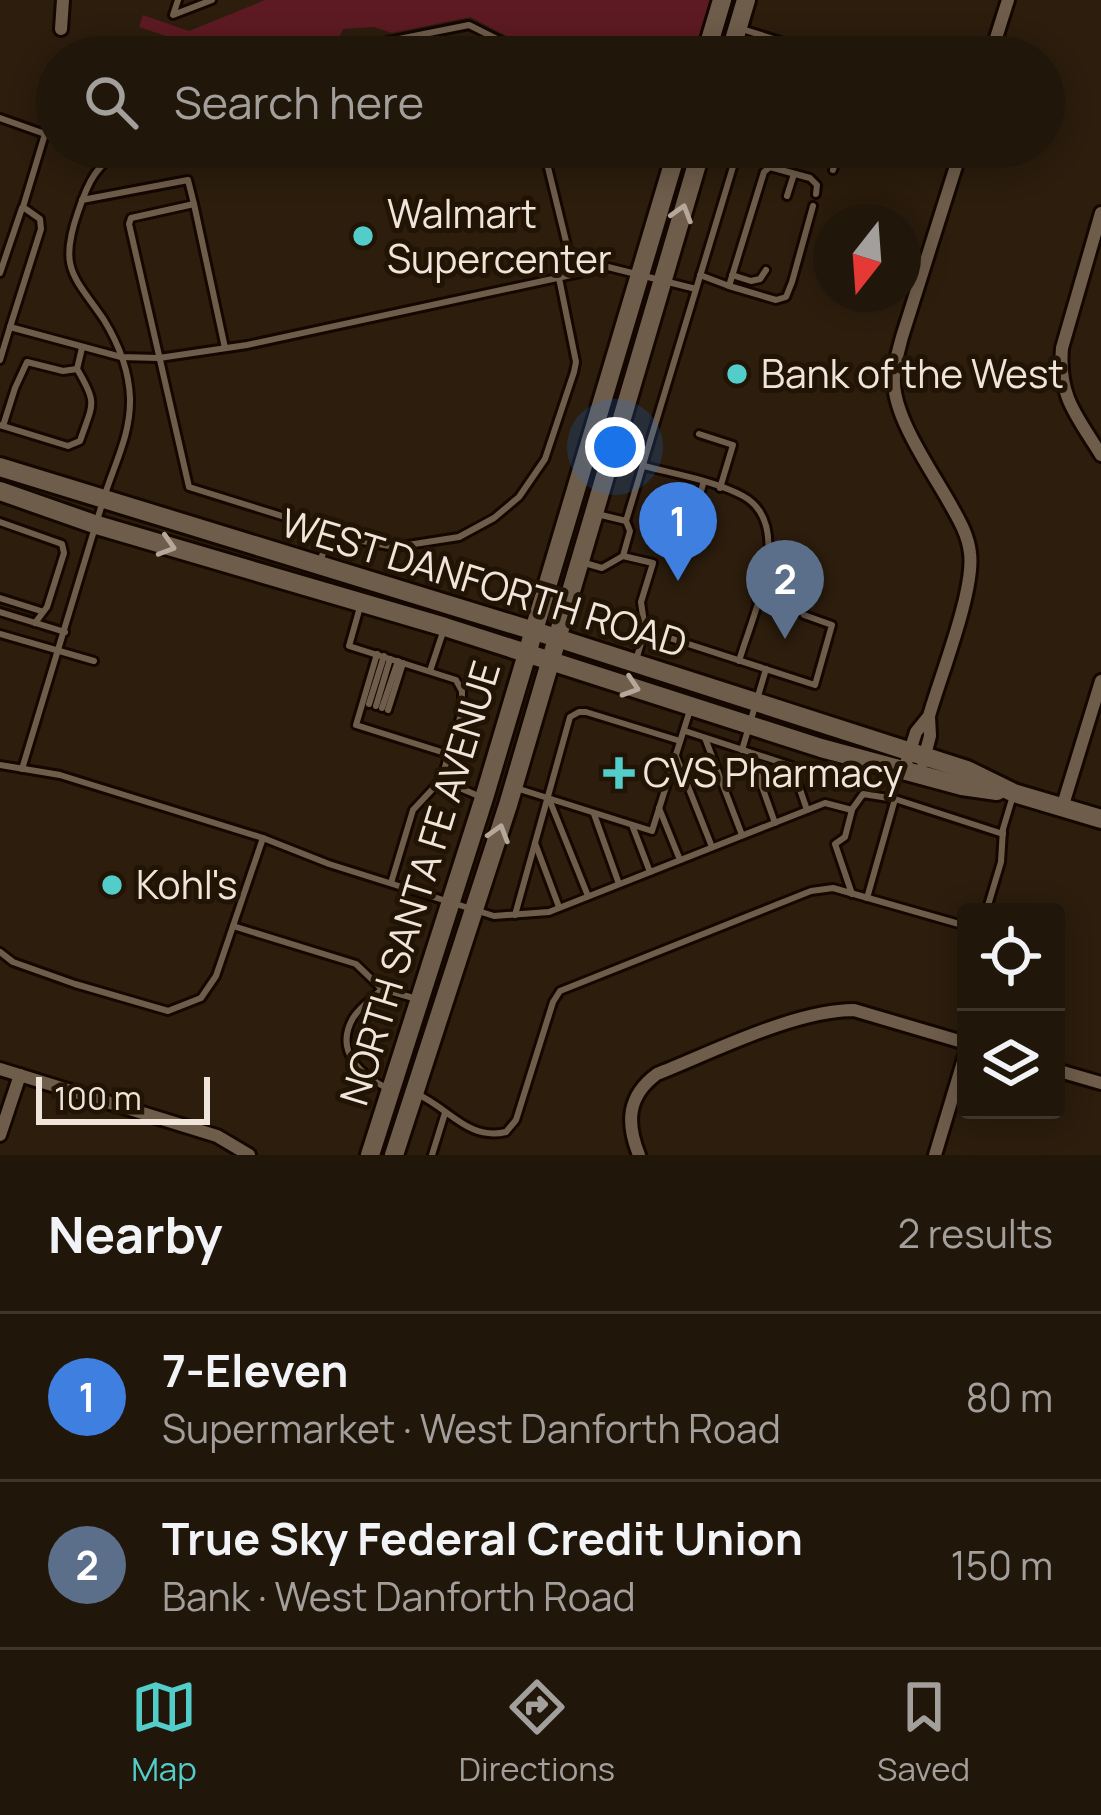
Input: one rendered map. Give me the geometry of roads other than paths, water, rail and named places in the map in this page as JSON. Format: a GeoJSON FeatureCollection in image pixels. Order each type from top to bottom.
{"type":"FeatureCollection","features":[{"type":"Feature","properties":{"kind":"main road"},"geometry":{"type":"LineString","coordinates":[[711,36],[722,0]]}},
{"type":"Feature","properties":{"kind":"main road"},"geometry":{"type":"LineString","coordinates":[[733,0],[729,17],[737,27]]}},
{"type":"Feature","properties":{"kind":"main road"},"geometry":{"type":"LineString","coordinates":[[735,36],[746,0]]}},
{"type":"Feature","properties":{"kind":"main road","name":"NORTH SANTA FE AVENUE"},"geometry":{"type":"LineString","coordinates":[[370,1155],[484,798],[672,168]]}},
{"type":"Feature","properties":{"kind":"main road","name":"NORTH SANTA FE AVENUE"},"geometry":{"type":"LineString","coordinates":[[394,1155],[513,787],[696,168]]}},
{"type":"Feature","properties":{"kind":"main road"},"geometry":{"type":"LineString","coordinates":[[586,454],[588,489],[583,511],[593,514]]}},
{"type":"Feature","properties":{"kind":"main road","name":"WEST DANFORTH ROAD"},"geometry":{"type":"LineString","coordinates":[[0,467],[756,702],[914,763]]}},
{"type":"Feature","properties":{"kind":"main road","name":"WEST DANFORTH ROAD"},"geometry":{"type":"LineString","coordinates":[[0,491],[749,725],[914,763],[967,770],[1014,793],[1101,819]]}},
{"type":"Feature","properties":{"kind":"main road"},"geometry":{"type":"LineString","coordinates":[[237,567],[313,577],[318,567]]}},
{"type":"Feature","properties":{"kind":"main road"},"geometry":{"type":"LineString","coordinates":[[421,1000],[431,1005],[424,1024],[422,1068]]}},
{"type":"Feature","properties":{"kind":"main road"},"geometry":{"type":"LineString","coordinates":[[383,1155],[390,1132],[388,1096]]}},
{"type":"Feature","properties":{"kind":"street"},"geometry":{"type":"LineString","coordinates":[[62,29],[63,0]]}},
{"type":"Feature","properties":{"kind":"street"},"geometry":{"type":"LineString","coordinates":[[997,36],[1008,0]]}},
{"type":"Feature","properties":{"kind":"street"},"geometry":{"type":"LineString","coordinates":[[914,763],[931,736],[928,716],[967,590],[971,558],[961,522],[907,425],[894,389],[895,368],[956,168]]}},
{"type":"Feature","properties":{"kind":"street"},"geometry":{"type":"LineString","coordinates":[[1101,213],[1062,348],[1062,386],[1101,455]]}},
{"type":"Feature","properties":{"kind":"street"},"geometry":{"type":"LineString","coordinates":[[1062,808],[1101,681]]}},
{"type":"Feature","properties":{"kind":"street"},"geometry":{"type":"LineString","coordinates":[[639,1155],[629,1123],[644,1083],[801,1018],[854,1010],[957,1044]]}},
{"type":"Feature","properties":{"kind":"street"},"geometry":{"type":"LineString","coordinates":[[0,1069],[217,1136],[249,1155]]}},
{"type":"Feature","properties":{"kind":"street"},"geometry":{"type":"LineString","coordinates":[[1065,1073],[1101,1083]]}},
{"type":"Feature","properties":{"kind":"street"},"geometry":{"type":"LineString","coordinates":[[0,1135],[20,1075]]}},
{"type":"Feature","properties":{"kind":"street"},"geometry":{"type":"LineString","coordinates":[[935,1155],[957,1078]]}},
{"type":"Feature","properties":{"kind":"lane"},"geometry":{"type":"LineString","coordinates":[[178,0],[173,15],[212,0]]}},
{"type":"Feature","properties":{"kind":"lane"},"geometry":{"type":"LineString","coordinates":[[414,36],[469,25],[491,36]]}},
{"type":"Feature","properties":{"kind":"lane"},"geometry":{"type":"LineString","coordinates":[[737,27],[765,36]]}},
{"type":"Feature","properties":{"kind":"lane"},"geometry":{"type":"LineString","coordinates":[[0,118],[36,131]]}},
{"type":"Feature","properties":{"kind":"lane"},"geometry":{"type":"LineString","coordinates":[[0,272],[36,163]]}},
{"type":"Feature","properties":{"kind":"lane"},"geometry":{"type":"LineString","coordinates":[[22,769],[129,422],[128,375],[110,332],[78,288],[69,254],[82,200],[99,168]]}},
{"type":"Feature","properties":{"kind":"lane"},"geometry":{"type":"LineString","coordinates":[[548,168],[574,274]]}},
{"type":"Feature","properties":{"kind":"lane"},"geometry":{"type":"LineString","coordinates":[[623,556],[630,531],[626,521],[733,168]]}},
{"type":"Feature","properties":{"kind":"lane"},"geometry":{"type":"LineString","coordinates":[[729,286],[769,168]]}},
{"type":"Feature","properties":{"kind":"lane"},"geometry":{"type":"LineString","coordinates":[[773,168],[809,178],[817,185],[816,194]]}},
{"type":"Feature","properties":{"kind":"lane"},"geometry":{"type":"LineString","coordinates":[[788,196],[794,174]]}},
{"type":"Feature","properties":{"kind":"lane"},"geometry":{"type":"LineString","coordinates":[[82,200],[188,180],[225,348]]}},
{"type":"Feature","properties":{"kind":"lane"},"geometry":{"type":"LineString","coordinates":[[194,204],[131,218],[129,224],[189,488],[362,542],[395,547],[459,537],[494,518],[535,478],[577,362],[559,278]]}},
{"type":"Feature","properties":{"kind":"lane"},"geometry":{"type":"LineString","coordinates":[[700,275],[776,301],[786,296],[813,206]]}},
{"type":"Feature","properties":{"kind":"lane"},"geometry":{"type":"LineString","coordinates":[[0,359],[41,229],[40,219],[22,207]]}},
{"type":"Feature","properties":{"kind":"lane"},"geometry":{"type":"LineString","coordinates":[[10,327],[121,357],[159,358],[608,267],[696,289]]}},
{"type":"Feature","properties":{"kind":"lane"},"geometry":{"type":"LineString","coordinates":[[732,275],[752,281],[766,270]]}},
{"type":"Feature","properties":{"kind":"lane"},"geometry":{"type":"LineString","coordinates":[[77,369],[27,362],[2,426],[68,446],[80,441],[93,404],[92,393],[77,369],[82,348]]}},
{"type":"Feature","properties":{"kind":"lane"},"geometry":{"type":"LineString","coordinates":[[699,434],[733,445],[720,488]]}},
{"type":"Feature","properties":{"kind":"lane"},"geometry":{"type":"LineString","coordinates":[[644,466],[739,493],[767,519],[770,558],[739,661]]}},
{"type":"Feature","properties":{"kind":"lane"},"geometry":{"type":"LineString","coordinates":[[690,532],[704,483]]}},
{"type":"Feature","properties":{"kind":"lane"},"geometry":{"type":"LineString","coordinates":[[593,514],[626,521]]}},
{"type":"Feature","properties":{"kind":"lane"},"geometry":{"type":"LineString","coordinates":[[0,522],[62,544],[64,553],[46,607],[35,622]]}},
{"type":"Feature","properties":{"kind":"lane"},"geometry":{"type":"LineString","coordinates":[[318,567],[330,532]]}},
{"type":"Feature","properties":{"kind":"lane"},"geometry":{"type":"LineString","coordinates":[[579,561],[602,568],[623,556],[653,563],[641,602],[645,630],[635,663]]}},
{"type":"Feature","properties":{"kind":"lane"},"geometry":{"type":"LineString","coordinates":[[0,598],[41,611]]}},
{"type":"Feature","properties":{"kind":"lane"},"geometry":{"type":"LineString","coordinates":[[757,600],[794,612]]}},
{"type":"Feature","properties":{"kind":"lane"},"geometry":{"type":"LineString","coordinates":[[361,603],[349,646],[456,680],[462,692],[462,710],[441,780],[413,809],[391,883]]}},
{"type":"Feature","properties":{"kind":"lane"},"geometry":{"type":"LineString","coordinates":[[0,612],[65,632]]}},
{"type":"Feature","properties":{"kind":"lane"},"geometry":{"type":"LineString","coordinates":[[645,630],[815,685],[832,625],[804,615]]}},
{"type":"Feature","properties":{"kind":"lane"},"geometry":{"type":"LineString","coordinates":[[430,671],[445,627]]}},
{"type":"Feature","properties":{"kind":"lane"},"geometry":{"type":"LineString","coordinates":[[0,634],[94,661]]}},
{"type":"Feature","properties":{"kind":"lane"},"geometry":{"type":"LineString","coordinates":[[390,658],[379,707],[390,658]]}},
{"type":"Feature","properties":{"kind":"lane"},"geometry":{"type":"LineString","coordinates":[[369,729],[390,658]]}},
{"type":"Feature","properties":{"kind":"lane"},"geometry":{"type":"LineString","coordinates":[[766,669],[746,751],[775,823]]}},
{"type":"Feature","properties":{"kind":"lane"},"geometry":{"type":"LineString","coordinates":[[513,787],[652,831],[691,706]]}},
{"type":"Feature","properties":{"kind":"lane"},"geometry":{"type":"LineString","coordinates":[[515,916],[570,717],[579,712],[680,741]]}},
{"type":"Feature","properties":{"kind":"lane"},"geometry":{"type":"LineString","coordinates":[[369,729],[375,719],[369,729]]}},
{"type":"Feature","properties":{"kind":"lane"},"geometry":{"type":"LineString","coordinates":[[369,729],[449,754]]}},
{"type":"Feature","properties":{"kind":"lane"},"geometry":{"type":"LineString","coordinates":[[683,730],[792,766],[807,810]]}},
{"type":"Feature","properties":{"kind":"lane"},"geometry":{"type":"LineString","coordinates":[[704,737],[742,836]]}},
{"type":"Feature","properties":{"kind":"lane"},"geometry":{"type":"LineString","coordinates":[[676,755],[712,848]]}},
{"type":"Feature","properties":{"kind":"lane"},"geometry":{"type":"LineString","coordinates":[[0,765],[60,775],[494,916],[549,912],[825,803],[852,810]]}},
{"type":"Feature","properties":{"kind":"lane"},"geometry":{"type":"LineString","coordinates":[[441,780],[484,798]]}},
{"type":"Feature","properties":{"kind":"lane"},"geometry":{"type":"LineString","coordinates":[[989,903],[1014,793]]}},
{"type":"Feature","properties":{"kind":"lane"},"geometry":{"type":"LineString","coordinates":[[852,894],[835,844],[845,837],[852,810],[863,794],[1003,833]]}},
{"type":"Feature","properties":{"kind":"lane"},"geometry":{"type":"LineString","coordinates":[[549,798],[588,896]]}},
{"type":"Feature","properties":{"kind":"lane"},"geometry":{"type":"LineString","coordinates":[[867,898],[895,800]]}},
{"type":"Feature","properties":{"kind":"lane"},"geometry":{"type":"LineString","coordinates":[[659,808],[680,860]]}},
{"type":"Feature","properties":{"kind":"lane"},"geometry":{"type":"LineString","coordinates":[[594,814],[619,884]]}},
{"type":"Feature","properties":{"kind":"lane"},"geometry":{"type":"LineString","coordinates":[[632,825],[650,872]]}},
{"type":"Feature","properties":{"kind":"lane"},"geometry":{"type":"LineString","coordinates":[[0,952],[13,962],[75,984],[168,1011],[201,998],[216,976],[263,838]]}},
{"type":"Feature","properties":{"kind":"lane"},"geometry":{"type":"LineString","coordinates":[[535,843],[560,908]]}},
{"type":"Feature","properties":{"kind":"lane"},"geometry":{"type":"LineString","coordinates":[[413,1093],[434,1102],[469,1130],[491,1135],[506,1132],[513,1127],[560,991],[811,891],[833,888],[957,923]]}},
{"type":"Feature","properties":{"kind":"lane"},"geometry":{"type":"LineString","coordinates":[[233,926],[356,964],[382,989],[421,1000]]}},
{"type":"Feature","properties":{"kind":"lane"},"geometry":{"type":"LineString","coordinates":[[382,989],[355,1015],[347,1043],[364,1077],[388,1096]]}},
{"type":"Feature","properties":{"kind":"lane"},"geometry":{"type":"LineString","coordinates":[[432,1155],[446,1111]]}},
{"type":"Feature","properties":{"kind":"place","name":"Walmart Supercenter"},"geometry":{"type":"Point","coordinates":[363,236]}},
{"type":"Feature","properties":{"kind":"place","name":"Bank of the West"},"geometry":{"type":"Point","coordinates":[737,374]}},
{"type":"Feature","properties":{"kind":"place","name":"7-Eleven"},"geometry":{"type":"Point","coordinates":[678,581]}},
{"type":"Feature","properties":{"kind":"place","name":"True Sky Federal Credit Union"},"geometry":{"type":"Point","coordinates":[785,639]}},
{"type":"Feature","properties":{"kind":"place","name":"CVS Pharmacy"},"geometry":{"type":"Point","coordinates":[619,773]}},
{"type":"Feature","properties":{"kind":"place","name":"Kohl's"},"geometry":{"type":"Point","coordinates":[112,885]}}]}
